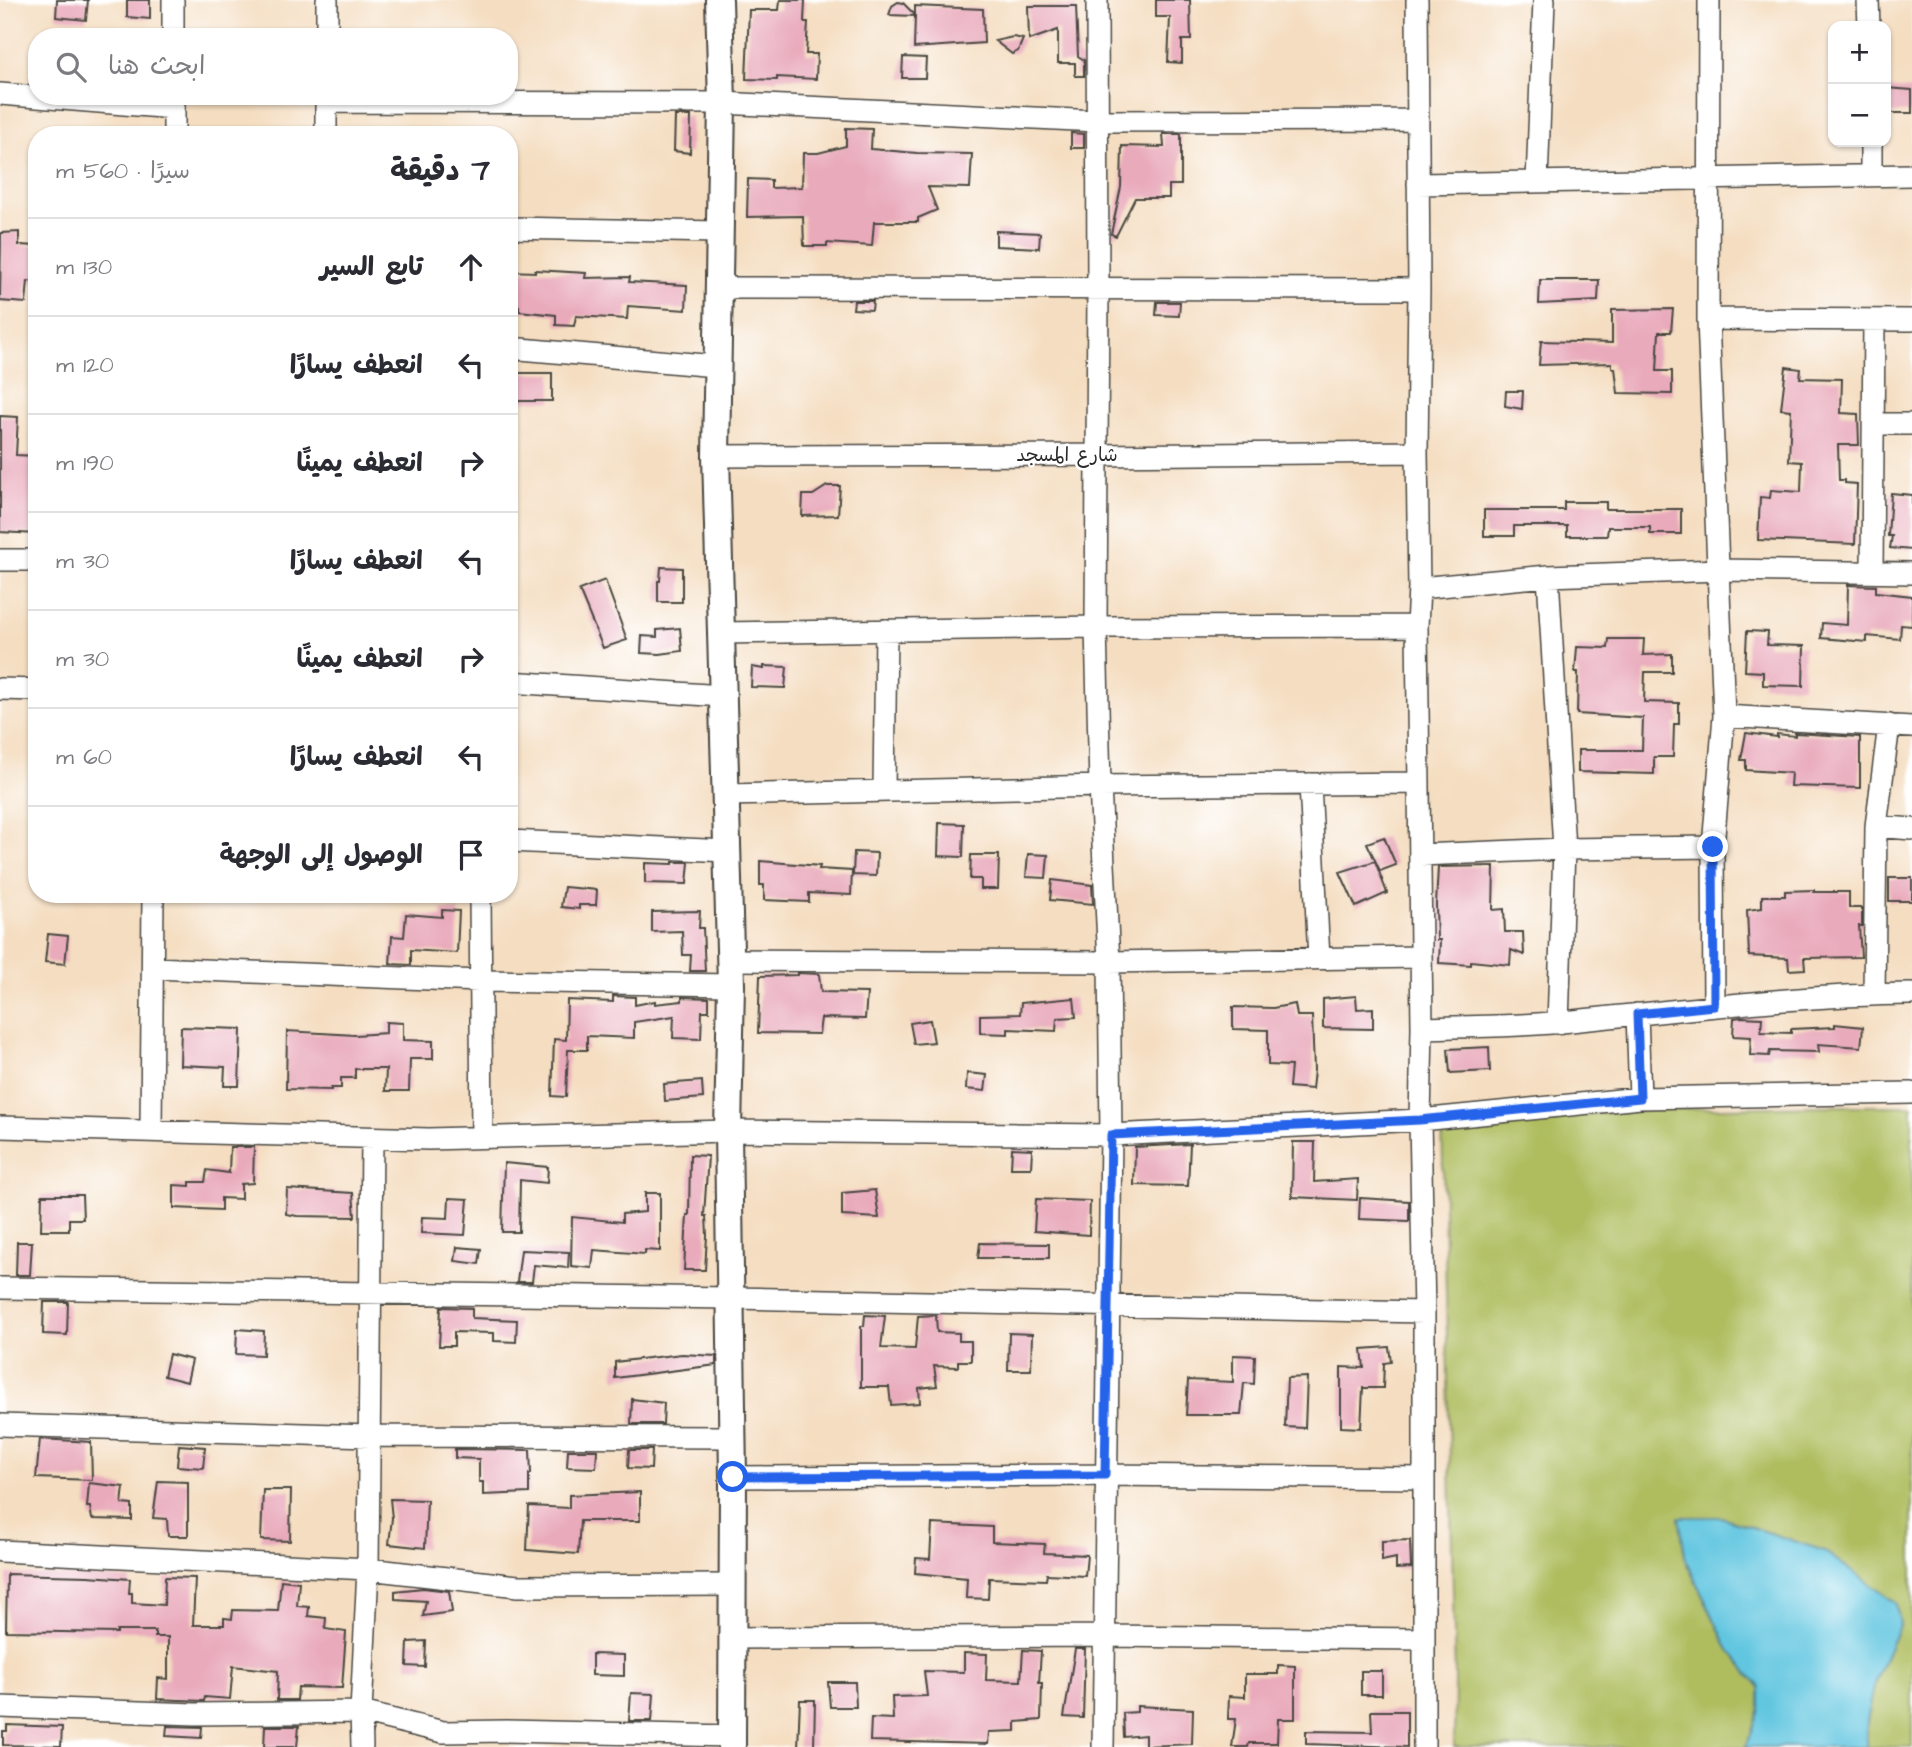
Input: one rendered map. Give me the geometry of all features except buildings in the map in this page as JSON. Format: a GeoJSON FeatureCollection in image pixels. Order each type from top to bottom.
{"type":"FeatureCollection","features":[{"type":"Feature","properties":{"kind":"street"},"geometry":{"type":"LineString","coordinates":[[173,0],[173,28]]}},
{"type":"Feature","properties":{"kind":"street"},"geometry":{"type":"LineString","coordinates":[[327,0],[327,28]]}},
{"type":"Feature","properties":{"kind":"street"},"geometry":{"type":"LineString","coordinates":[[0,1707],[195,1714],[361,1712],[443,1732],[506,1731],[732,1742],[734,1638],[730,973],[716,456],[722,103],[719,0]]}},
{"type":"Feature","properties":{"kind":"street"},"geometry":{"type":"LineString","coordinates":[[1097,0],[1096,627],[1100,786],[1109,962],[1111,1135],[1102,1747]]}},
{"type":"Feature","properties":{"kind":"street"},"geometry":{"type":"LineString","coordinates":[[1417,0],[1417,626],[1424,1312],[1424,1747]]}},
{"type":"Feature","properties":{"kind":"street"},"geometry":{"type":"LineString","coordinates":[[1537,183],[1545,0]]}},
{"type":"Feature","properties":{"kind":"street"},"geometry":{"type":"LineString","coordinates":[[1709,0],[1708,319],[1724,716],[1713,847],[1714,1006]]}},
{"type":"Feature","properties":{"kind":"street"},"geometry":{"type":"LineString","coordinates":[[1868,0],[1869,21]]}},
{"type":"Feature","properties":{"kind":"street"},"geometry":{"type":"LineString","coordinates":[[0,94],[28,95]]}},
{"type":"Feature","properties":{"kind":"street"},"geometry":{"type":"LineString","coordinates":[[518,101],[722,103],[1097,121],[1418,120]]}},
{"type":"Feature","properties":{"kind":"street"},"geometry":{"type":"LineString","coordinates":[[174,105],[174,126]]}},
{"type":"Feature","properties":{"kind":"street"},"geometry":{"type":"LineString","coordinates":[[326,105],[326,126]]}},
{"type":"Feature","properties":{"kind":"street"},"geometry":{"type":"LineString","coordinates":[[1871,147],[1871,176]]}},
{"type":"Feature","properties":{"kind":"street"},"geometry":{"type":"LineString","coordinates":[[1418,184],[1912,174]]}},
{"type":"Feature","properties":{"kind":"street"},"geometry":{"type":"LineString","coordinates":[[518,228],[719,232]]}},
{"type":"Feature","properties":{"kind":"street"},"geometry":{"type":"LineString","coordinates":[[719,288],[1419,289]]}},
{"type":"Feature","properties":{"kind":"street"},"geometry":{"type":"LineString","coordinates":[[1708,319],[1912,320]]}},
{"type":"Feature","properties":{"kind":"street"},"geometry":{"type":"LineString","coordinates":[[1872,572],[1874,320]]}},
{"type":"Feature","properties":{"kind":"street"},"geometry":{"type":"LineString","coordinates":[[518,349],[716,366]]}},
{"type":"Feature","properties":{"kind":"street"},"geometry":{"type":"LineString","coordinates":[[1874,424],[1912,424]]}},
{"type":"Feature","properties":{"kind":"street","name":"شارع المسجد"},"geometry":{"type":"LineString","coordinates":[[716,456],[1417,452]]}},
{"type":"Feature","properties":{"kind":"street"},"geometry":{"type":"LineString","coordinates":[[0,560],[28,561]]}},
{"type":"Feature","properties":{"kind":"street"},"geometry":{"type":"LineString","coordinates":[[1419,588],[1548,576],[1720,570],[1912,573]]}},
{"type":"Feature","properties":{"kind":"street"},"geometry":{"type":"LineString","coordinates":[[1548,576],[1564,849],[1558,1023]]}},
{"type":"Feature","properties":{"kind":"street"},"geometry":{"type":"LineString","coordinates":[[720,632],[1417,626]]}},
{"type":"Feature","properties":{"kind":"street"},"geometry":{"type":"LineString","coordinates":[[884,791],[886,630]]}},
{"type":"Feature","properties":{"kind":"street"},"geometry":{"type":"LineString","coordinates":[[518,683],[723,696]]}},
{"type":"Feature","properties":{"kind":"street"},"geometry":{"type":"LineString","coordinates":[[0,689],[28,690]]}},
{"type":"Feature","properties":{"kind":"street"},"geometry":{"type":"LineString","coordinates":[[1724,716],[1912,727]]}},
{"type":"Feature","properties":{"kind":"street"},"geometry":{"type":"LineString","coordinates":[[1874,995],[1876,826],[1889,724]]}},
{"type":"Feature","properties":{"kind":"street"},"geometry":{"type":"LineString","coordinates":[[726,795],[1100,786],[1419,783]]}},
{"type":"Feature","properties":{"kind":"street"},"geometry":{"type":"LineString","coordinates":[[1310,784],[1319,959]]}},
{"type":"Feature","properties":{"kind":"street"},"geometry":{"type":"LineString","coordinates":[[1876,826],[1912,829]]}},
{"type":"Feature","properties":{"kind":"street"},"geometry":{"type":"LineString","coordinates":[[518,841],[728,851]]}},
{"type":"Feature","properties":{"kind":"street"},"geometry":{"type":"LineString","coordinates":[[1420,855],[1713,847]]}},
{"type":"Feature","properties":{"kind":"street"},"geometry":{"type":"LineString","coordinates":[[151,1131],[153,903]]}},
{"type":"Feature","properties":{"kind":"street"},"geometry":{"type":"LineString","coordinates":[[480,903],[482,1137]]}},
{"type":"Feature","properties":{"kind":"street"},"geometry":{"type":"LineString","coordinates":[[154,968],[480,981],[1109,962],[1420,957]]}},
{"type":"Feature","properties":{"kind":"street"},"geometry":{"type":"LineString","coordinates":[[1422,1028],[1558,1023],[1714,1006],[1912,994]]}},
{"type":"Feature","properties":{"kind":"street"},"geometry":{"type":"LineString","coordinates":[[1637,1014],[1640,1098]]}},
{"type":"Feature","properties":{"kind":"street"},"geometry":{"type":"LineString","coordinates":[[0,1127],[372,1138],[729,1130],[1111,1135],[1420,1120],[1640,1098],[1912,1093]]}},
{"type":"Feature","properties":{"kind":"street"},"geometry":{"type":"LineString","coordinates":[[362,1747],[361,1712],[368,1569],[372,1138]]}},
{"type":"Feature","properties":{"kind":"street"},"geometry":{"type":"LineString","coordinates":[[0,1288],[730,1298],[1424,1312]]}},
{"type":"Feature","properties":{"kind":"street"},"geometry":{"type":"LineString","coordinates":[[0,1425],[370,1436],[732,1437]]}},
{"type":"Feature","properties":{"kind":"street"},"geometry":{"type":"LineString","coordinates":[[733,1477],[1105,1475],[1424,1478]]}},
{"type":"Feature","properties":{"kind":"street"},"geometry":{"type":"LineString","coordinates":[[0,1551],[368,1569],[518,1586],[733,1585]]}},
{"type":"Feature","properties":{"kind":"street"},"geometry":{"type":"LineString","coordinates":[[734,1638],[1102,1636],[1424,1639]]}},
{"type":"Feature","properties":{"kind":"green space"},"geometry":{"type":"Polygon","coordinates":[[[1912,1106],[1912,1747],[1866,1747],[1867,1721],[1875,1681],[1900,1624],[1824,1551],[1721,1517],[1679,1517],[1686,1562],[1729,1650],[1760,1687],[1760,1710],[1746,1747],[1454,1747],[1455,1678],[1442,1123],[1666,1109],[1912,1106]]]}},
{"type":"Feature","properties":{"kind":"water"},"geometry":{"type":"Polygon","coordinates":[[[1679,1517],[1721,1517],[1824,1551],[1896,1603],[1900,1624],[1875,1681],[1867,1721],[1866,1747],[1746,1747],[1760,1710],[1760,1687],[1729,1650],[1686,1561],[1679,1517]]]}},
{"type":"Feature","properties":{"kind":"route"},"geometry":{"type":"LineString","coordinates":[[733,1477],[1105,1475],[1111,1135],[1420,1120],[1640,1098],[1637,1014],[1714,1006],[1713,847]]}}]}
